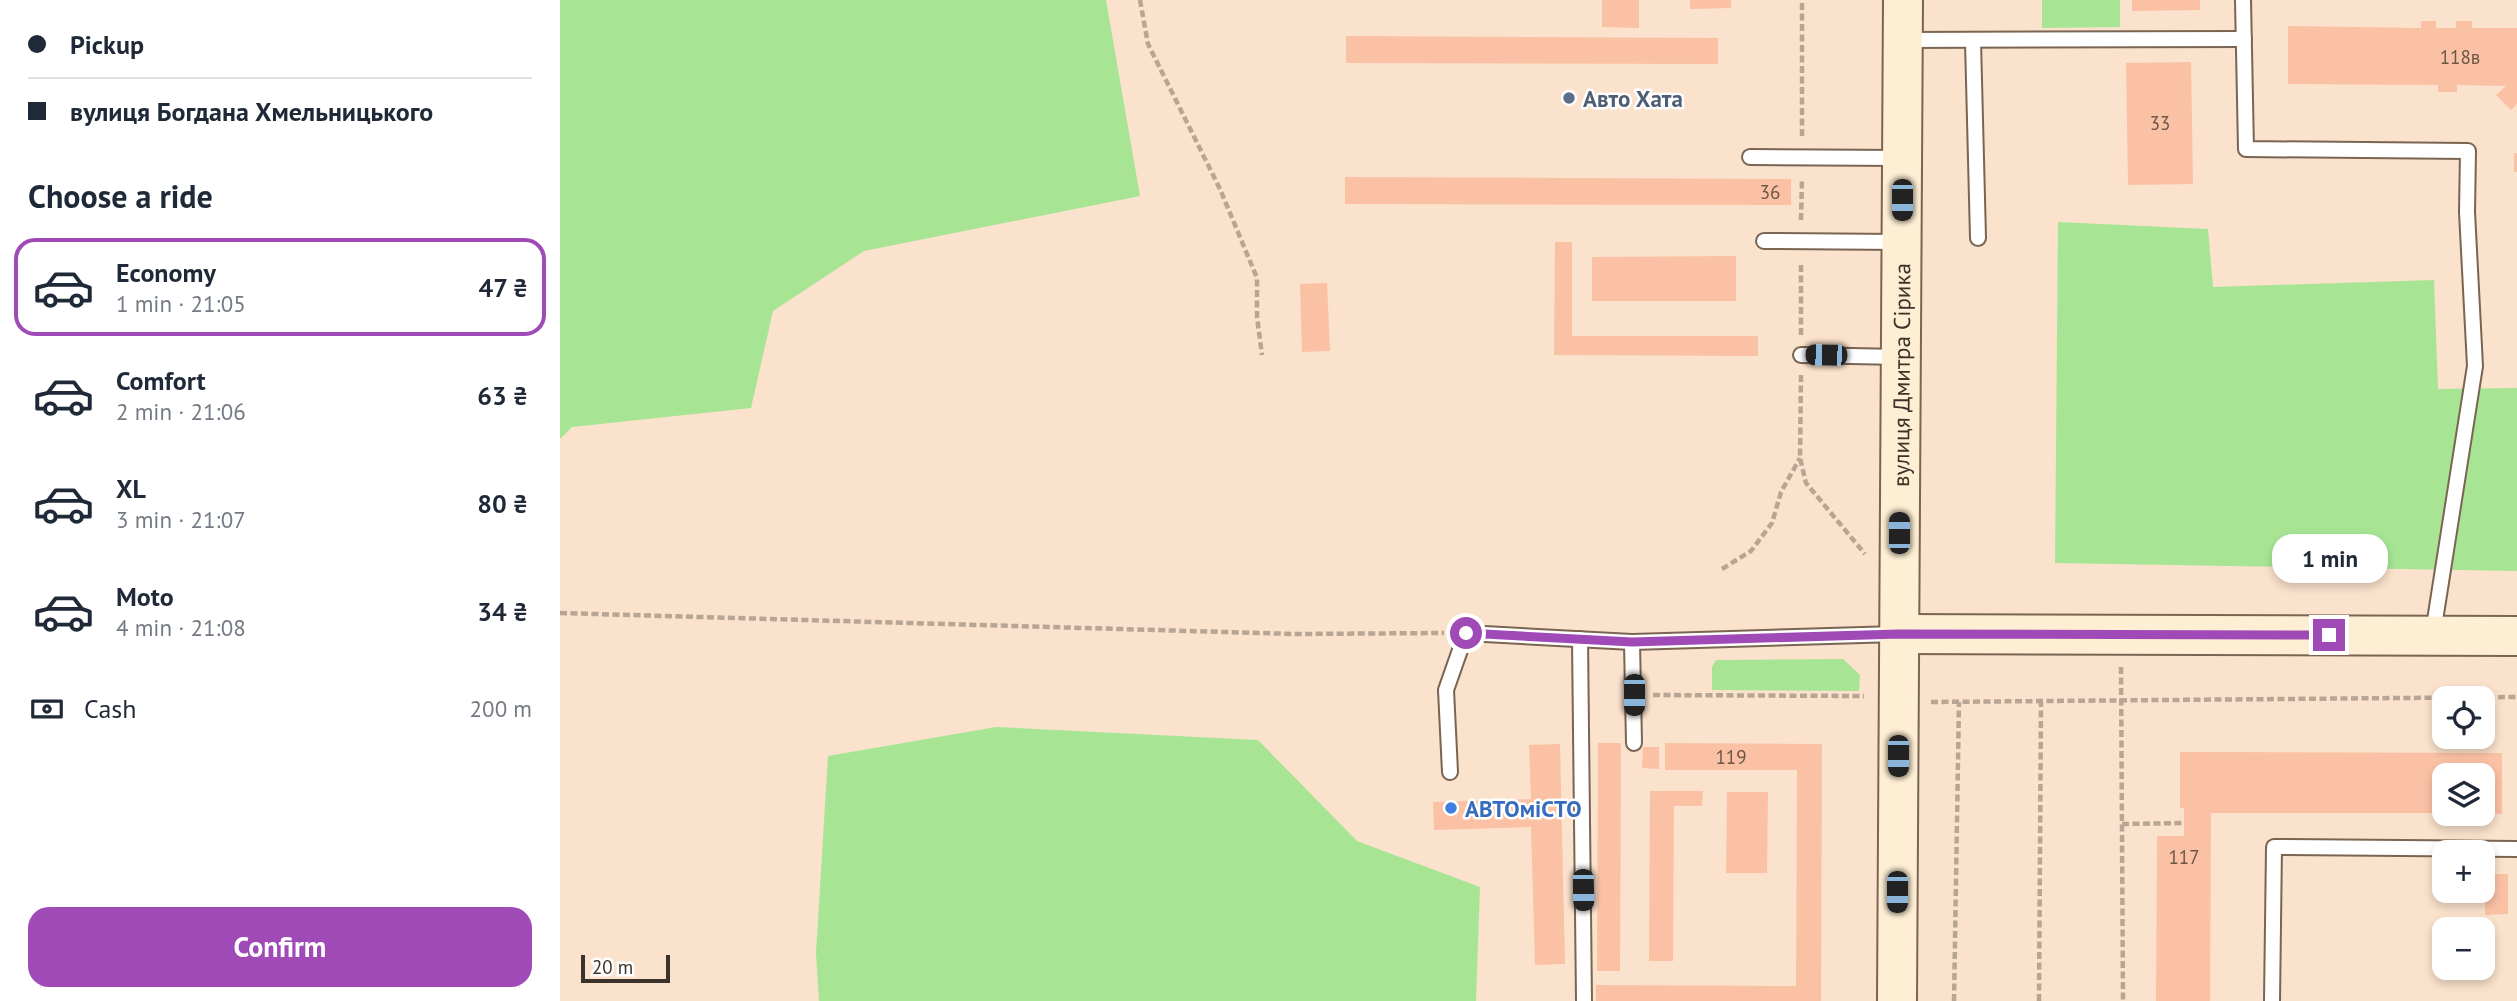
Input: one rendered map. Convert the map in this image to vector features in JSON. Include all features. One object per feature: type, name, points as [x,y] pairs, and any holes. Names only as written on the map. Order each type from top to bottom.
[{"type":"street","name":"вулиця Дмитра Сірика","points":[[1897,1001],[1903,0]]},
{"type":"street","points":[[1899,634],[2517,636]]},
{"type":"lane","points":[[2243,0],[2246,149],[2468,151],[2467,212],[2475,366],[2432,636]]},
{"type":"lane","points":[[1902,40],[2244,39]]},
{"type":"lane","points":[[1973,41],[1978,238]]},
{"type":"lane","points":[[1750,157],[1902,158]]},
{"type":"lane","points":[[1764,242],[1901,242]]},
{"type":"lane","points":[[1801,355],[1901,357]]},
{"type":"lane","points":[[1450,772],[1446,690],[1466,633],[1632,642],[1899,634]]},
{"type":"lane","points":[[1580,639],[1584,1001]]},
{"type":"lane","points":[[1632,642],[1634,743]]},
{"type":"lane","points":[[2272,1001],[2274,847],[2517,849]]},
{"type":"path","points":[[1140,0],[1147,44],[1220,190],[1257,278],[1257,317],[1262,355]]},
{"type":"path","points":[[1722,569],[1751,551],[1772,523],[1781,492],[1800,458],[1806,483],[1816,497],[1864,553],[1899,584]]},
{"type":"path","points":[[560,613],[1294,634],[1466,633]]},
{"type":"path","points":[[2121,635],[2123,1001]]},
{"type":"path","points":[[1634,695],[1959,702],[2517,697]]},
{"type":"path","points":[[1954,1001],[1959,702]]},
{"type":"path","points":[[2039,1001],[2041,702]]},
{"type":"path","points":[[2122,824],[2185,823]]},
{"type":"green space","points":[[560,0],[1106,0],[1140,196],[864,251],[773,311],[751,408],[572,427],[560,439]]},
{"type":"green space","points":[[2042,0],[2120,0],[2120,27],[2042,28]]},
{"type":"green space","points":[[2058,222],[2208,229],[2213,287],[2434,280],[2438,389],[2517,388],[2517,571],[2055,563]]},
{"type":"green space","points":[[1843,659],[1860,675],[1859,691],[1712,690],[1712,667],[1716,660]]},
{"type":"green space","points":[[996,727],[1258,740],[1357,841],[1480,887],[1476,1001],[819,1001],[816,953],[828,756]]},
{"type":"building","points":[[1602,0],[1639,0],[1639,28],[1602,27]]},
{"type":"building","points":[[1690,0],[1731,0],[1731,8],[1690,9]]},
{"type":"building","points":[[2132,0],[2200,0],[2200,10],[2132,11]]},
{"type":"building","points":[[2421,21],[2436,21],[2436,28],[2456,28],[2456,21],[2472,21],[2472,28],[2517,28],[2517,104],[2511,110],[2496,95],[2506,86],[2457,85],[2457,92],[2438,92],[2438,85],[2288,84],[2288,26],[2421,28]]},
{"type":"building","points":[[1346,36],[1718,38],[1718,64],[1346,63]]},
{"type":"building","points":[[2191,62],[2193,184],[2128,185],[2126,63]]},
{"type":"building","points":[[2514,153],[2517,153],[2517,172],[2514,172]]},
{"type":"building","points":[[1345,177],[1791,179],[1791,205],[1345,204]]},
{"type":"building","points":[[1555,242],[1572,242],[1572,336],[1758,336],[1758,356],[1554,355]]},
{"type":"building","points":[[1736,256],[1736,301],[1592,301],[1592,257]]},
{"type":"building","points":[[1327,283],[1330,351],[1302,352],[1300,284]]},
{"type":"building","points":[[1598,743],[1621,743],[1620,971],[1597,971]]},
{"type":"building","points":[[1665,743],[1822,744],[1821,1001],[1596,1001],[1596,985],[1796,986],[1797,770],[1665,770]]},
{"type":"building","points":[[1560,744],[1565,964],[1535,965],[1531,827],[1434,830],[1433,802],[1531,799],[1529,745]]},
{"type":"building","points":[[1643,747],[1659,747],[1659,769],[1642,768]]},
{"type":"building","points":[[2180,752],[2502,753],[2502,814],[2495,814],[2495,763],[2432,763],[2432,813],[2211,813],[2210,1001],[2156,1001],[2157,836],[2184,836],[2184,808],[2180,808]]},
{"type":"building","points":[[1650,791],[1703,791],[1702,806],[1674,806],[1673,961],[1649,961]]},
{"type":"building","points":[[1727,792],[1768,792],[1767,873],[1726,873]]},
{"type":"building","points":[[2495,874],[2508,874],[2508,914],[2485,915],[2485,903],[2495,903]]},
{"type":"place","name":"Авто Хата","points":[[1569,98]]},
{"type":"place","name":"АВТОміСТО","points":[[1451,808]]},
{"type":"route","points":[[1466,633],[1632,642],[1899,634],[2329,635]]}]
